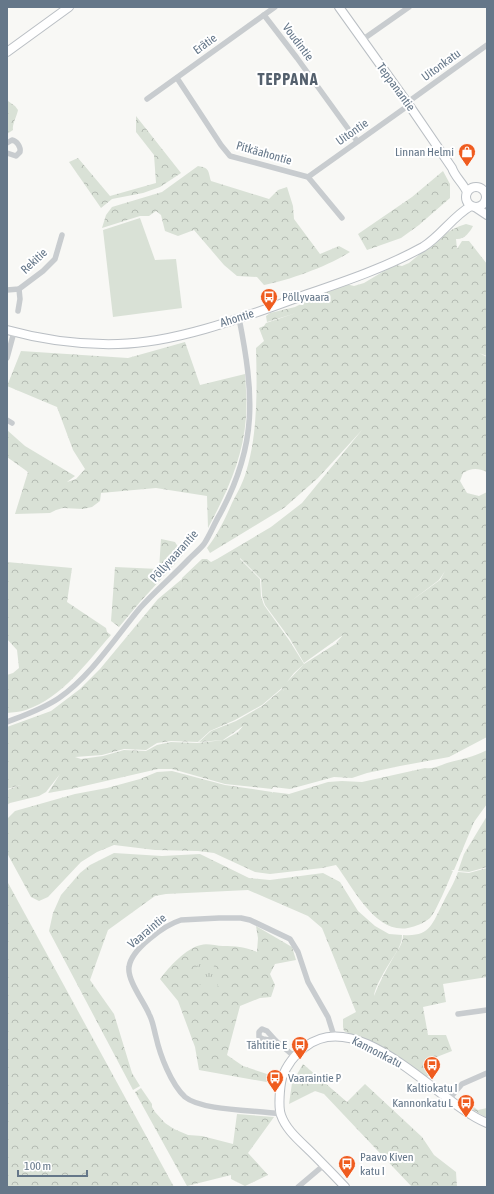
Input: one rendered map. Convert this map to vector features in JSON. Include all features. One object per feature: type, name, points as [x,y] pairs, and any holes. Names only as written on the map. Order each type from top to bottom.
[{"type":"street","points":[[7,52],[69,7]]},
{"type":"street","name":"Erätie","points":[[147,99],[275,7]]},
{"type":"street","name":"Teppanantie","points":[[339,7],[409,104],[452,168],[462,184],[466,194]]},
{"type":"street","points":[[362,40],[408,7]]},
{"type":"street","name":"Voudintie","points":[[264,15],[298,58],[358,141]]},
{"type":"street","name":"Uitonkatu","points":[[409,104],[487,45]]},
{"type":"street","name":"Pitkäahontie","points":[[177,78],[220,145],[230,156],[308,177]]},
{"type":"street","name":"Uitontie","points":[[308,177],[409,104]]},
{"type":"street","points":[[7,143],[12,140],[16,141],[21,150],[16,156],[7,153]]},
{"type":"street","name":"Teppanantie","points":[[452,168],[466,180],[482,185]]},
{"type":"street","points":[[308,177],[342,218]]},
{"type":"street","points":[[473,206],[481,206],[486,201],[485,192],[482,185],[472,187],[466,194],[468,203],[487,215]]},
{"type":"street","name":"Ahontie","points":[[449,225],[466,194]]},
{"type":"street","name":"Ahontie","points":[[11,331],[58,341],[119,344],[146,341],[187,333],[239,318],[379,269],[424,246],[464,211],[473,206]]},
{"type":"street","name":"Rekitie","points":[[7,290],[18,289],[43,271],[55,259],[62,235]]},
{"type":"street","points":[[18,289],[20,299],[18,311]]},
{"type":"street","name":"Pöllyvaarantie","points":[[7,722],[41,709],[60,698],[76,684],[116,639],[141,607],[204,544],[228,499],[236,480],[244,454],[249,427],[249,377],[239,318]]},
{"type":"street","points":[[7,358],[11,331]]},
{"type":"street","name":"Vaaraintie","points":[[280,1114],[208,1105],[193,1102],[185,1097],[168,1071],[160,1053],[150,1015],[131,979],[129,967],[132,956],[137,950],[172,922],[181,920],[241,918],[260,924],[290,939],[295,944],[308,982],[328,1017],[334,1036]]},
{"type":"street","points":[[458,1014],[487,1010]]},
{"type":"street","name":"Kannonkatu","points":[[280,1114],[280,1089],[282,1079],[286,1069],[294,1057],[308,1044],[334,1036],[356,1039],[398,1061],[475,1118],[487,1123]]},
{"type":"street","points":[[276,1041],[294,1057]]},
{"type":"street","points":[[449,1099],[462,1084],[487,1073]]},
{"type":"street","points":[[280,1114],[290,1130],[345,1187]]},
{"type":"street","points":[[298,1187],[324,1165]]},
{"type":"green space","points":[[8,101],[18,110],[13,125],[13,130],[7,134]]},
{"type":"green space","points":[[136,116],[181,173],[160,187],[143,193],[112,199],[101,208],[69,162],[78,158],[110,196],[156,183],[154,155],[136,132]]},
{"type":"green space","points":[[198,166],[207,169],[211,181],[269,199],[278,190],[287,187],[293,206],[294,219],[320,254],[339,246],[350,252],[308,272],[264,285],[257,277],[237,276],[224,265],[194,230],[178,236],[165,231],[161,215],[156,211],[149,216],[140,216],[102,228],[106,215],[112,207],[162,192]]},
{"type":"green space","points":[[443,171],[450,184],[450,198],[419,225],[401,238],[367,250],[358,234],[412,197]]},
{"type":"green space","points":[[140,218],[155,260],[176,259],[182,308],[113,317],[103,230]]},
{"type":"green space","points":[[466,224],[473,226],[464,237],[456,239],[457,249],[462,241],[469,241],[487,264],[487,356],[479,353],[487,357],[487,472],[478,469],[469,470],[463,473],[460,481],[467,493],[479,496],[487,492],[487,737],[449,757],[367,773],[352,778],[334,777],[290,789],[273,787],[272,789],[225,784],[172,769],[158,769],[48,793],[60,774],[46,792],[39,796],[7,805],[7,790],[21,785],[7,789],[7,727],[51,711],[80,689],[100,669],[158,599],[182,579],[202,559],[207,559],[211,562],[217,559],[271,527],[302,503],[362,430],[318,478],[284,508],[210,553],[207,548],[215,537],[240,488],[250,457],[256,411],[256,348],[264,341],[259,328],[264,326],[266,323],[296,313],[267,322],[266,316],[270,313],[295,307],[303,303],[307,298],[346,284],[354,286],[364,283],[396,265],[402,266],[409,263],[436,240],[450,231]],"holes":[[[240,558],[261,579],[262,596],[265,605],[290,639],[304,663],[343,635],[336,643],[340,641],[304,664],[264,605],[261,596],[260,579]],[[445,571],[440,580],[411,601],[439,580]],[[304,664],[287,682],[294,673]],[[282,688],[284,691],[282,689],[262,706],[236,721],[211,731],[199,742],[223,740],[243,726],[238,732],[224,740],[197,743],[171,742],[157,745],[146,751],[124,750],[103,756],[81,759],[75,757],[102,755],[124,749],[146,750],[157,743],[171,741],[198,742],[210,731],[235,720],[262,705]]]},
{"type":"green space","points":[[185,342],[200,385],[245,374],[246,412],[244,432],[238,461],[228,488],[208,528],[207,496],[156,488],[101,493],[100,501],[92,507],[83,509],[63,508],[50,513],[15,514],[28,472],[7,457],[7,430],[25,446],[75,476],[67,482],[76,479],[85,469],[73,450],[57,407],[7,386],[21,351],[128,358]]},
{"type":"green space","points":[[161,539],[175,542],[183,555],[119,627],[111,621],[115,567],[159,569]]},
{"type":"green space","points":[[7,562],[72,568],[67,602],[106,628],[107,632],[111,635],[83,668],[63,688],[51,697],[26,710],[7,713],[7,675],[13,673],[19,668],[17,650],[7,639]]},
{"type":"green space","points":[[487,750],[487,804],[474,822],[454,870],[451,870],[453,871],[433,915],[417,926],[408,928],[396,928],[385,924],[375,917],[366,907],[336,865],[270,874],[255,872],[214,853],[155,850],[114,845],[97,852],[81,862],[48,897],[39,901],[31,897],[7,853],[7,819],[15,811],[75,794],[107,788],[140,779],[157,772],[172,771],[225,785],[272,793],[289,794],[328,782],[362,782],[425,768],[434,768]]},
{"type":"green space","points":[[487,816],[487,867],[469,872],[458,871],[464,854]]},
{"type":"green space","points":[[114,853],[162,856],[200,854],[249,878],[270,880],[323,873],[340,882],[358,911],[375,926],[389,934],[402,935],[400,946],[379,981],[374,996],[385,972],[401,945],[403,935],[419,934],[429,928],[433,923],[458,872],[469,873],[487,868],[487,977],[443,984],[446,1002],[423,1007],[428,1035],[446,1035],[452,1051],[424,1062],[429,1076],[426,1077],[380,1047],[359,1036],[354,1036],[344,1031],[343,1019],[356,1012],[322,928],[308,916],[248,890],[166,894],[155,896],[108,930],[90,980],[114,1014],[132,1073],[140,1086],[133,1090],[49,931],[53,913],[61,895],[80,873],[90,865]]},
{"type":"green space","points":[[7,881],[174,1187],[7,1187]]},
{"type":"green space","points":[[256,926],[292,947],[296,960],[275,964],[270,974],[275,985],[271,997],[260,998],[240,1006],[227,1055],[243,1066],[273,1076],[272,1083],[199,1070],[195,1047],[178,1001],[160,979],[184,954],[201,945],[206,944],[236,947],[257,952],[258,938]]},
{"type":"green space","points":[[201,962],[211,963],[218,972],[219,981],[217,989],[212,991],[203,987],[197,981],[195,968]]},
{"type":"green space","points":[[303,1064],[347,1102],[365,1084],[422,1137],[434,1155],[456,1172],[457,1187],[412,1187],[324,1094],[315,1091],[289,1104],[292,1083]]},
{"type":"green space","points":[[141,1088],[152,1104],[155,1112],[165,1123],[188,1135],[202,1136],[233,1144],[237,1114],[274,1117],[248,1153],[268,1175],[245,1186],[231,1179],[231,1175],[187,1186],[135,1092]]},
{"type":"green space","points":[[465,1101],[478,1110],[487,1108],[487,1118],[465,1105]]},
{"type":"place","name":"Linnan Helmi","points":[[467,167]]},
{"type":"place","name":"Pöllyvaara","points":[[269,312]]},
{"type":"place","name":"Tähtitie E","points":[[300,1060]]},
{"type":"place","name":"Kaltiokatu I","points":[[432,1080]]},
{"type":"place","name":"Vaaraintie P","points":[[275,1093]]},
{"type":"place","name":"Kannonkatu L","points":[[466,1118]]},
{"type":"place","name":"Paavo Kiven katu I","points":[[347,1179]]},
{"type":"district","name":"TEPPANA","points":[[288,79]]}]
